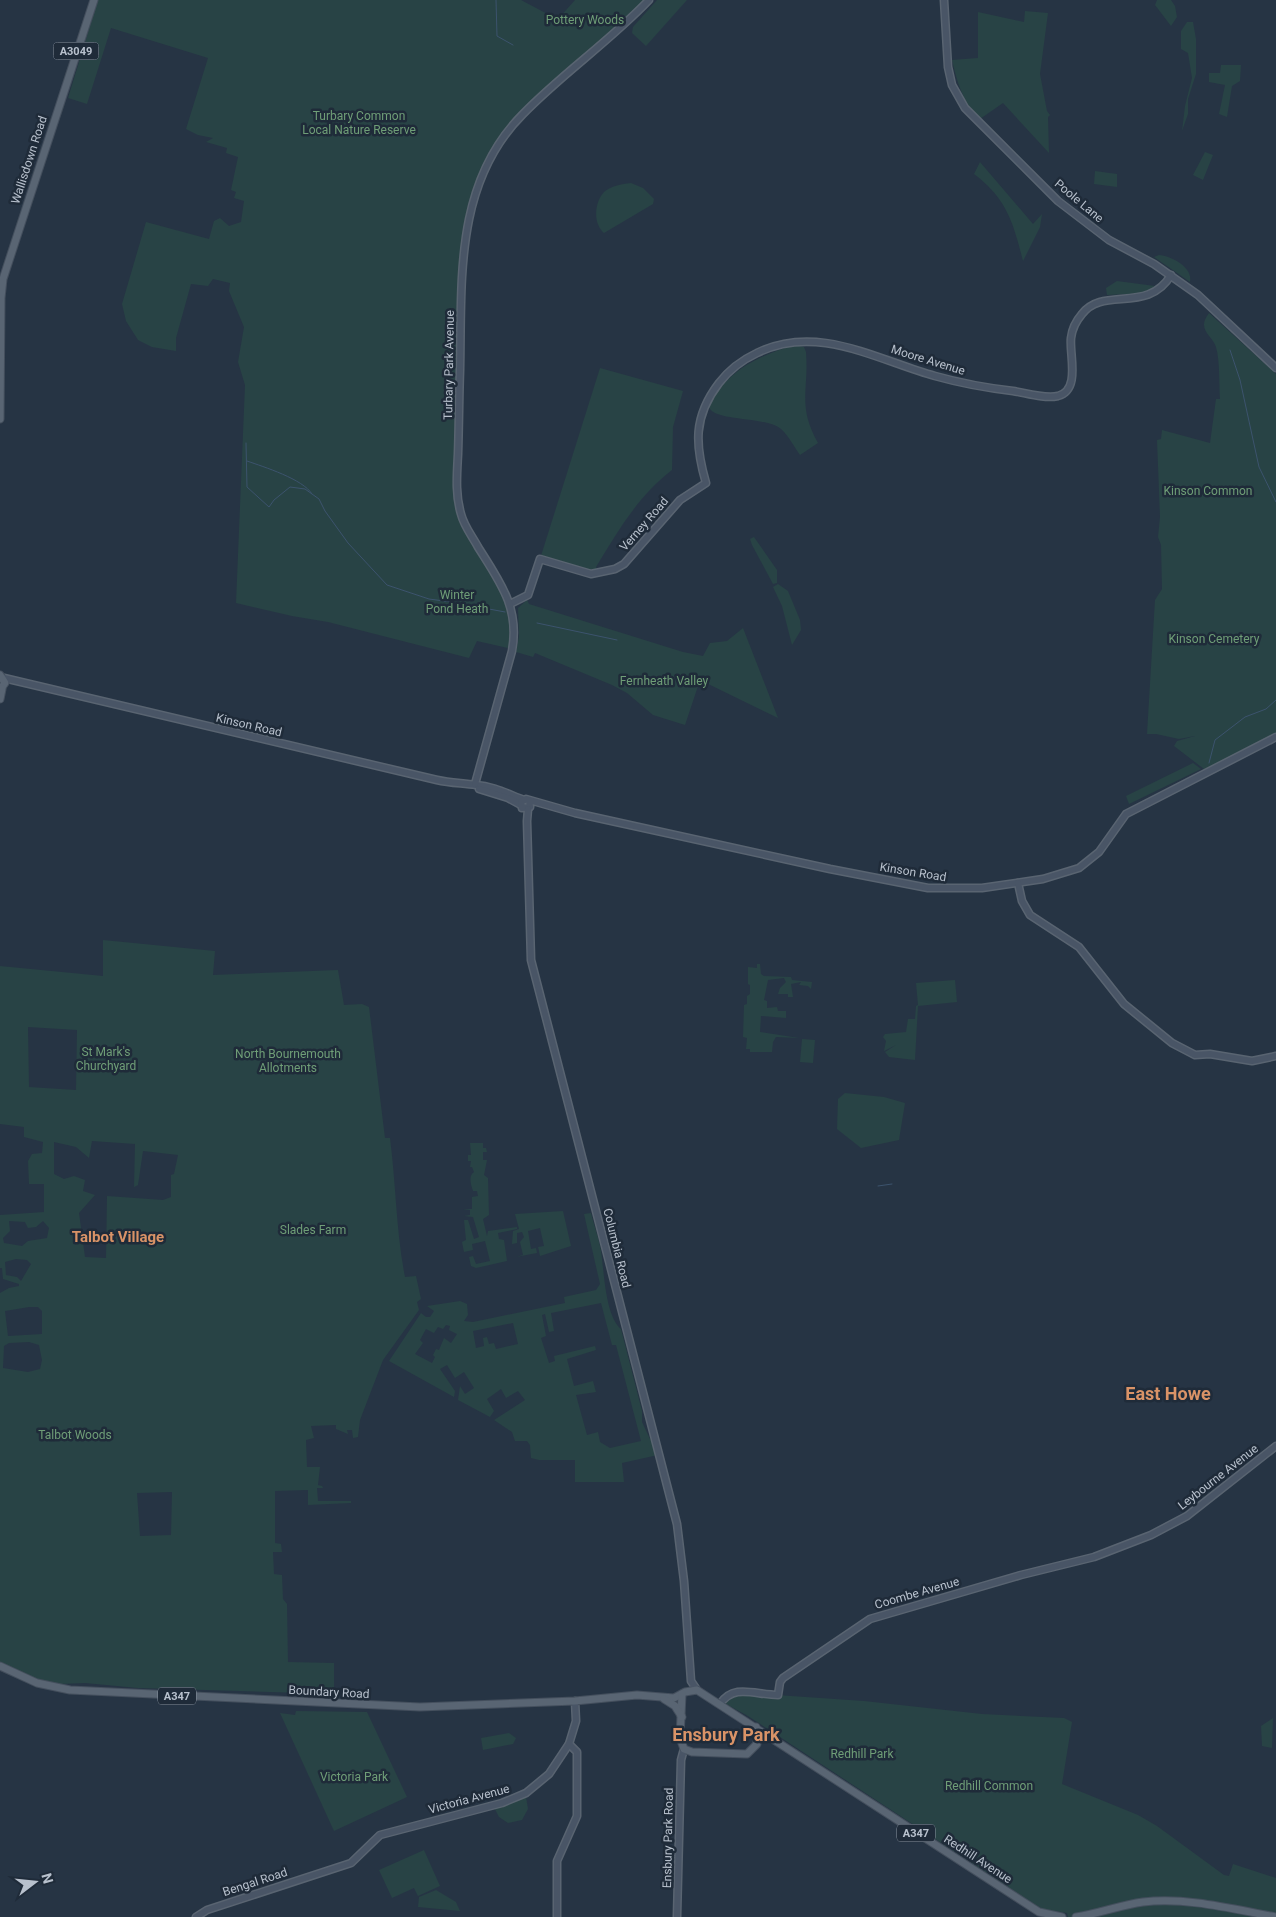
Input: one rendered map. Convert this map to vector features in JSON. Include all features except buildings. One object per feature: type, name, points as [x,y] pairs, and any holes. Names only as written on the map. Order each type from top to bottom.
[{"type":"main road","name":"Wallisdown Road","points":[[0,419],[1,298],[3,279],[94,0]]},
{"type":"main road","points":[[0,699],[2,681]]},
{"type":"main road","name":"Boundary Road","points":[[0,1666],[37,1683],[88,1691],[393,1706],[574,1702],[637,1695],[674,1698],[684,1693]]},
{"type":"main road","name":"A347","points":[[684,1693],[697,1690]]},
{"type":"main road","name":"Redhill Avenue","points":[[697,1690],[1039,1912],[1062,1917]]},
{"type":"main road","name":"Ensbury Park Road","points":[[684,1693],[680,1738],[684,1749]]},
{"type":"main road","points":[[662,1697],[675,1706],[682,1718]]},
{"type":"main road","points":[[756,1728],[757,1744]]},
{"type":"main road","points":[[684,1749],[692,1752],[747,1754],[764,1740],[775,1740]]},
{"type":"main road","points":[[1076,1917],[1142,1902],[1170,1900],[1207,1904],[1276,1917]]},
{"type":"street","name":"Turbary Park Avenue","points":[[475,784],[512,649],[515,630],[510,604],[504,587],[467,529],[457,495],[462,299],[470,210],[488,158],[521,115],[622,28],[649,0]]},
{"type":"street","name":"Poole Lane","points":[[944,0],[948,67],[952,85],[965,108],[1058,201],[1109,240],[1171,275],[1198,295],[1276,368]]},
{"type":"street","name":"Moore Avenue","points":[[706,483],[700,460],[697,435],[705,406],[714,390],[731,370],[762,350],[784,343],[821,342],[868,353],[956,381],[1038,395],[1059,395],[1067,390],[1072,378],[1071,337],[1073,328],[1086,308],[1104,302],[1146,296],[1160,288],[1171,275]]},
{"type":"street","name":"Verney Road","points":[[510,604],[528,595],[540,558],[591,574],[615,569],[624,564],[680,500],[706,483]]},
{"type":"street","name":"Kinson Road","points":[[2,681],[18,682],[437,780],[463,785],[475,784],[505,791],[526,805],[539,804],[674,836],[928,888],[975,889],[1064,874],[1079,868],[1099,852],[1126,814],[1276,737]]},
{"type":"street","name":"Columbia Road","points":[[526,805],[531,960],[677,1524],[684,1581],[691,1681],[697,1690]]},
{"type":"street","points":[[1018,883],[1022,902],[1030,915],[1079,947],[1124,1004],[1172,1044],[1195,1055],[1210,1054],[1242,1061],[1261,1060],[1276,1056]]},
{"type":"street","name":"Leybourne Avenue","points":[[1060,1567],[1126,1545],[1177,1522],[1276,1446]]},
{"type":"street","name":"Coombe Avenue","points":[[720,1704],[724,1696],[732,1692],[778,1695],[780,1682],[783,1678],[870,1619],[1021,1575],[1060,1567]]},
{"type":"street","points":[[684,1693],[691,1681]]},
{"type":"street","name":"Victoria Avenue","points":[[322,1872],[356,1860],[380,1835],[493,1806],[520,1796],[536,1787],[549,1774],[569,1744],[576,1721],[574,1702]]},
{"type":"street","points":[[557,1917],[557,1861],[577,1816],[577,1752],[569,1744]]},
{"type":"street","name":"Ensbury Park Road","points":[[677,1917],[681,1760],[684,1749]]},
{"type":"street","points":[[681,1760],[692,1752]]},
{"type":"street","name":"Bengal Road","points":[[196,1917],[207,1910],[322,1872]]},
{"type":"green space","name":"Turbary Common Local Nature Reserve","points":[[98,0],[521,0],[555,18],[559,18],[575,0],[649,0],[548,90],[488,159],[466,234],[457,495],[461,514],[510,604],[512,649],[477,641],[469,658],[328,622],[236,603],[245,385],[238,362],[244,327],[229,291],[230,283],[213,279],[208,286],[191,284],[176,338],[176,351],[152,347],[138,340],[126,321],[122,304],[146,222],[209,239],[214,221],[220,218],[229,226],[241,222],[244,201],[234,198],[236,192],[231,190],[238,157],[226,153],[227,148],[206,142],[213,138],[198,135],[186,129],[208,58],[111,28],[87,104],[68,98]]},
{"type":"green space","points":[[657,0],[687,0],[646,46],[632,33],[633,27]]},
{"type":"green space","points":[[1157,0],[1171,0],[1175,6],[1177,17],[1171,26],[1155,5]]},
{"type":"green space","points":[[1025,11],[1048,13],[1040,74],[1047,111],[1050,115],[1048,117],[1049,153],[1003,103],[980,119],[965,99],[952,60],[978,58],[978,12],[1024,22]]},
{"type":"green space","points":[[1187,22],[1193,22],[1196,39],[1196,74],[1188,99],[1188,114],[1182,131],[1185,106],[1192,78],[1188,53],[1181,49],[1181,31]]},
{"type":"green space","points":[[1221,65],[1241,65],[1240,81],[1232,86],[1227,117],[1219,114],[1225,85],[1209,82],[1209,73],[1220,73]]},
{"type":"green space","points":[[1205,152],[1213,155],[1203,180],[1193,175]]},
{"type":"green space","points":[[980,162],[1033,224],[1042,214],[1040,227],[1023,261],[1016,234],[1007,212],[994,193],[974,174]]},
{"type":"green space","points":[[1095,171],[1117,174],[1117,187],[1094,184]]},
{"type":"green space","points":[[631,183],[643,188],[654,199],[653,204],[604,233],[600,229],[597,219],[598,202],[604,192],[610,188]]},
{"type":"green space","points":[[1159,255],[1175,260],[1185,267],[1190,277],[1190,282],[1154,257]]},
{"type":"green space","points":[[1117,281],[1155,286],[1149,293],[1107,295],[1106,288]]},
{"type":"green space","points":[[1209,313],[1276,374],[1276,737],[1207,773],[1207,768],[1204,769],[1174,746],[1177,741],[1195,736],[1179,739],[1147,734],[1155,600],[1162,589],[1161,545],[1158,537],[1160,517],[1157,440],[1161,439],[1162,430],[1210,443],[1216,399],[1220,399],[1219,365],[1216,347],[1204,328],[1205,319]]},
{"type":"green space","points":[[795,345],[804,347],[806,352],[806,408],[818,443],[800,455],[784,432],[774,425],[720,415],[713,412],[709,407],[724,384],[745,366],[769,354]]},
{"type":"green space","points":[[600,368],[683,391],[673,427],[672,470],[649,491],[612,540],[596,567],[599,574],[540,559]]},
{"type":"green space","points":[[754,537],[777,570],[777,583],[773,584],[752,545],[750,539]]},
{"type":"green space","points":[[778,584],[788,591],[800,620],[801,630],[792,645],[782,606],[773,587]]},
{"type":"green space","name":"Fernheath Valley","points":[[527,600],[529,604],[683,652],[703,656],[710,643],[727,641],[743,628],[778,718],[700,680],[685,725],[653,715],[627,693],[612,685],[535,653],[533,657],[516,652],[519,636],[518,608]]},
{"type":"green space","points":[[1193,763],[1201,769],[1129,804],[1126,796]]},
{"type":"green space","points":[[103,940],[215,951],[213,975],[338,970],[344,1005],[362,1004],[369,1007],[385,1138],[390,1138],[402,1260],[405,1277],[416,1276],[421,1299],[417,1302],[419,1310],[383,1360],[360,1420],[358,1437],[353,1438],[352,1430],[347,1430],[348,1434],[336,1429],[336,1425],[311,1426],[314,1438],[306,1440],[307,1467],[320,1467],[318,1485],[323,1488],[317,1488],[318,1501],[351,1501],[351,1503],[308,1505],[308,1490],[275,1491],[275,1543],[281,1544],[282,1552],[273,1552],[274,1574],[282,1575],[283,1599],[287,1604],[288,1662],[334,1663],[334,1694],[138,1688],[85,1683],[59,1684],[31,1678],[0,1662],[0,1293],[9,1288],[19,1286],[19,1284],[3,1279],[2,1268],[0,1268],[0,1215],[44,1212],[44,1184],[29,1184],[28,1161],[32,1154],[42,1153],[43,1142],[24,1137],[24,1127],[0,1124],[0,966],[103,976]],"holes":[[[28,1027],[77,1030],[76,1090],[29,1087]],[[92,1141],[135,1144],[134,1187],[138,1185],[143,1151],[178,1155],[174,1174],[171,1175],[171,1197],[163,1200],[107,1196],[106,1258],[85,1257],[79,1213],[95,1195],[83,1191],[85,1180],[74,1176],[64,1179],[54,1174],[54,1142],[76,1147],[89,1158]],[[9,1221],[25,1222],[28,1228],[36,1227],[43,1221],[49,1228],[47,1238],[28,1241],[22,1246],[4,1243],[3,1238],[10,1231]],[[16,1259],[27,1260],[31,1264],[21,1281],[17,1277],[6,1275],[5,1262]],[[29,1307],[38,1307],[42,1311],[42,1334],[8,1336],[5,1311]],[[29,1342],[39,1345],[42,1360],[40,1369],[28,1372],[3,1368],[4,1346],[9,1343]],[[172,1492],[171,1535],[140,1536],[137,1493]]]},
{"type":"green space","points":[[757,964],[760,964],[761,974],[764,976],[791,977],[792,980],[812,982],[811,989],[808,986],[799,985],[801,982],[791,984],[793,997],[788,997],[788,994],[778,994],[780,988],[786,982],[784,978],[768,980],[764,1000],[767,1001],[767,1008],[777,1007],[778,1011],[786,1011],[786,1018],[761,1016],[760,1032],[799,1038],[776,1037],[773,1042],[772,1052],[750,1052],[750,1049],[746,1049],[747,1038],[743,1037],[744,1005],[747,1004],[747,996],[750,994],[748,967],[757,968]]},
{"type":"green space","points":[[955,980],[957,1002],[918,1006],[915,1060],[889,1057],[885,1052],[896,1045],[884,1051],[886,1041],[883,1037],[885,1034],[906,1032],[908,1019],[915,1019],[916,1006],[918,1005],[916,983]]},
{"type":"green space","points":[[802,1039],[815,1040],[813,1063],[800,1062]]},
{"type":"green space","points":[[845,1093],[884,1097],[905,1103],[899,1140],[861,1148],[837,1129],[838,1099]]},
{"type":"green space","points":[[470,1143],[483,1143],[483,1148],[486,1148],[487,1152],[483,1152],[483,1160],[487,1160],[484,1175],[488,1178],[489,1215],[483,1219],[487,1236],[488,1231],[517,1227],[517,1229],[498,1233],[499,1239],[504,1240],[507,1261],[476,1268],[471,1266],[469,1257],[473,1256],[476,1264],[490,1261],[485,1241],[472,1244],[473,1250],[464,1252],[462,1242],[466,1240],[464,1220],[468,1220],[474,1239],[479,1237],[473,1217],[464,1216],[470,1215],[470,1210],[463,1209],[472,1209],[472,1197],[478,1196],[477,1191],[473,1191],[471,1183],[471,1176],[474,1172],[472,1167],[470,1167],[471,1161],[468,1161],[468,1155],[471,1155]]},
{"type":"green space","points":[[563,1211],[571,1246],[540,1256],[538,1247],[544,1246],[540,1228],[528,1231],[531,1249],[536,1248],[537,1253],[516,1257],[523,1255],[520,1242],[524,1237],[522,1232],[517,1233],[517,1243],[512,1244],[513,1231],[519,1229],[515,1214]]},
{"type":"green space","points":[[591,1213],[600,1246],[608,1304],[616,1323],[621,1329],[642,1411],[642,1422],[650,1439],[654,1439],[658,1455],[622,1463],[624,1482],[575,1482],[575,1460],[539,1460],[531,1458],[530,1445],[527,1441],[515,1441],[512,1432],[494,1420],[525,1400],[518,1391],[506,1398],[501,1389],[487,1399],[494,1411],[490,1417],[458,1400],[460,1386],[465,1394],[474,1388],[464,1372],[455,1378],[447,1365],[440,1369],[455,1391],[454,1397],[389,1361],[421,1313],[426,1317],[430,1317],[434,1311],[427,1306],[460,1301],[467,1304],[468,1315],[464,1321],[473,1322],[565,1303],[564,1297],[596,1290],[600,1284],[584,1214]],"holes":[[[601,1303],[612,1345],[616,1345],[641,1441],[610,1448],[600,1442],[598,1432],[587,1435],[576,1395],[596,1392],[593,1381],[574,1386],[567,1359],[596,1350],[595,1346],[554,1356],[555,1361],[549,1363],[541,1338],[546,1336],[542,1315],[545,1314],[549,1332],[554,1331],[551,1313]],[[513,1323],[518,1344],[496,1349],[494,1343],[489,1344],[487,1337],[483,1338],[484,1346],[476,1348],[473,1331]],[[446,1325],[450,1326],[449,1330],[457,1334],[451,1343],[444,1338],[439,1350],[436,1349],[433,1355],[435,1357],[432,1363],[415,1354],[423,1343],[420,1340],[426,1329],[434,1333],[438,1327],[443,1329]]]},
{"type":"green space","name":"Redhill Common","points":[[732,1692],[864,1701],[982,1714],[1064,1718],[1072,1722],[1062,1784],[1138,1815],[1157,1826],[1224,1875],[1229,1876],[1233,1864],[1276,1878],[1276,1917],[1068,1917],[1067,1913],[1042,1909],[748,1716],[726,1704],[727,1697]]},
{"type":"green space","name":"Victoria Park","points":[[296,1711],[367,1712],[407,1797],[334,1831],[280,1713],[295,1715]]},
{"type":"green space","points":[[1273,1718],[1272,1748],[1262,1746],[1261,1726]]},
{"type":"green space","points":[[509,1733],[516,1738],[513,1744],[483,1750],[481,1738]]},
{"type":"green space","points":[[526,1797],[528,1809],[522,1820],[508,1823],[499,1817],[495,1809]]},
{"type":"green space","points":[[424,1850],[440,1886],[418,1896],[414,1888],[392,1898],[379,1870]]},
{"type":"green space","points":[[436,1890],[456,1902],[460,1911],[418,1907],[419,1897]]},
{"type":"waterway","points":[[496,0],[497,36],[513,45]]},
{"type":"waterway","points":[[1230,350],[1240,380],[1259,467],[1276,502]]},
{"type":"waterway","points":[[246,443],[247,487],[269,507],[274,500],[290,487],[305,489],[319,499],[325,511],[348,543],[387,585],[429,599],[451,602]]},
{"type":"waterway","points":[[247,461],[273,470],[300,483],[312,494]]},
{"type":"waterway","points":[[457,603],[505,612]]},
{"type":"waterway","points":[[537,623],[617,640]]},
{"type":"waterway","points":[[1209,763],[1215,740],[1245,717],[1266,709],[1276,700]]},
{"type":"waterway","points":[[878,1186],[892,1184]]},
{"type":"district","name":"Talbot Village","points":[[118,1237]]},
{"type":"district","name":"East Howe","points":[[1168,1393]]},
{"type":"district","name":"Ensbury Park","points":[[726,1734]]},
{"type":"park label","name":"Pottery Woods","points":[[585,20]]},
{"type":"park label","name":"Kinson Common","points":[[1208,491]]},
{"type":"park label","name":"Winter Pond Heath","points":[[457,602]]},
{"type":"park label","name":"Kinson Cemetery","points":[[1214,639]]},
{"type":"park label","name":"St Mark's Churchyard","points":[[106,1059]]},
{"type":"park label","name":"North Bournemouth Allotments","points":[[288,1061]]},
{"type":"park label","name":"Slades Farm","points":[[313,1230]]},
{"type":"park label","name":"Talbot Woods","points":[[75,1435]]},
{"type":"park label","name":"Redhill Park","points":[[862,1754]]}]
